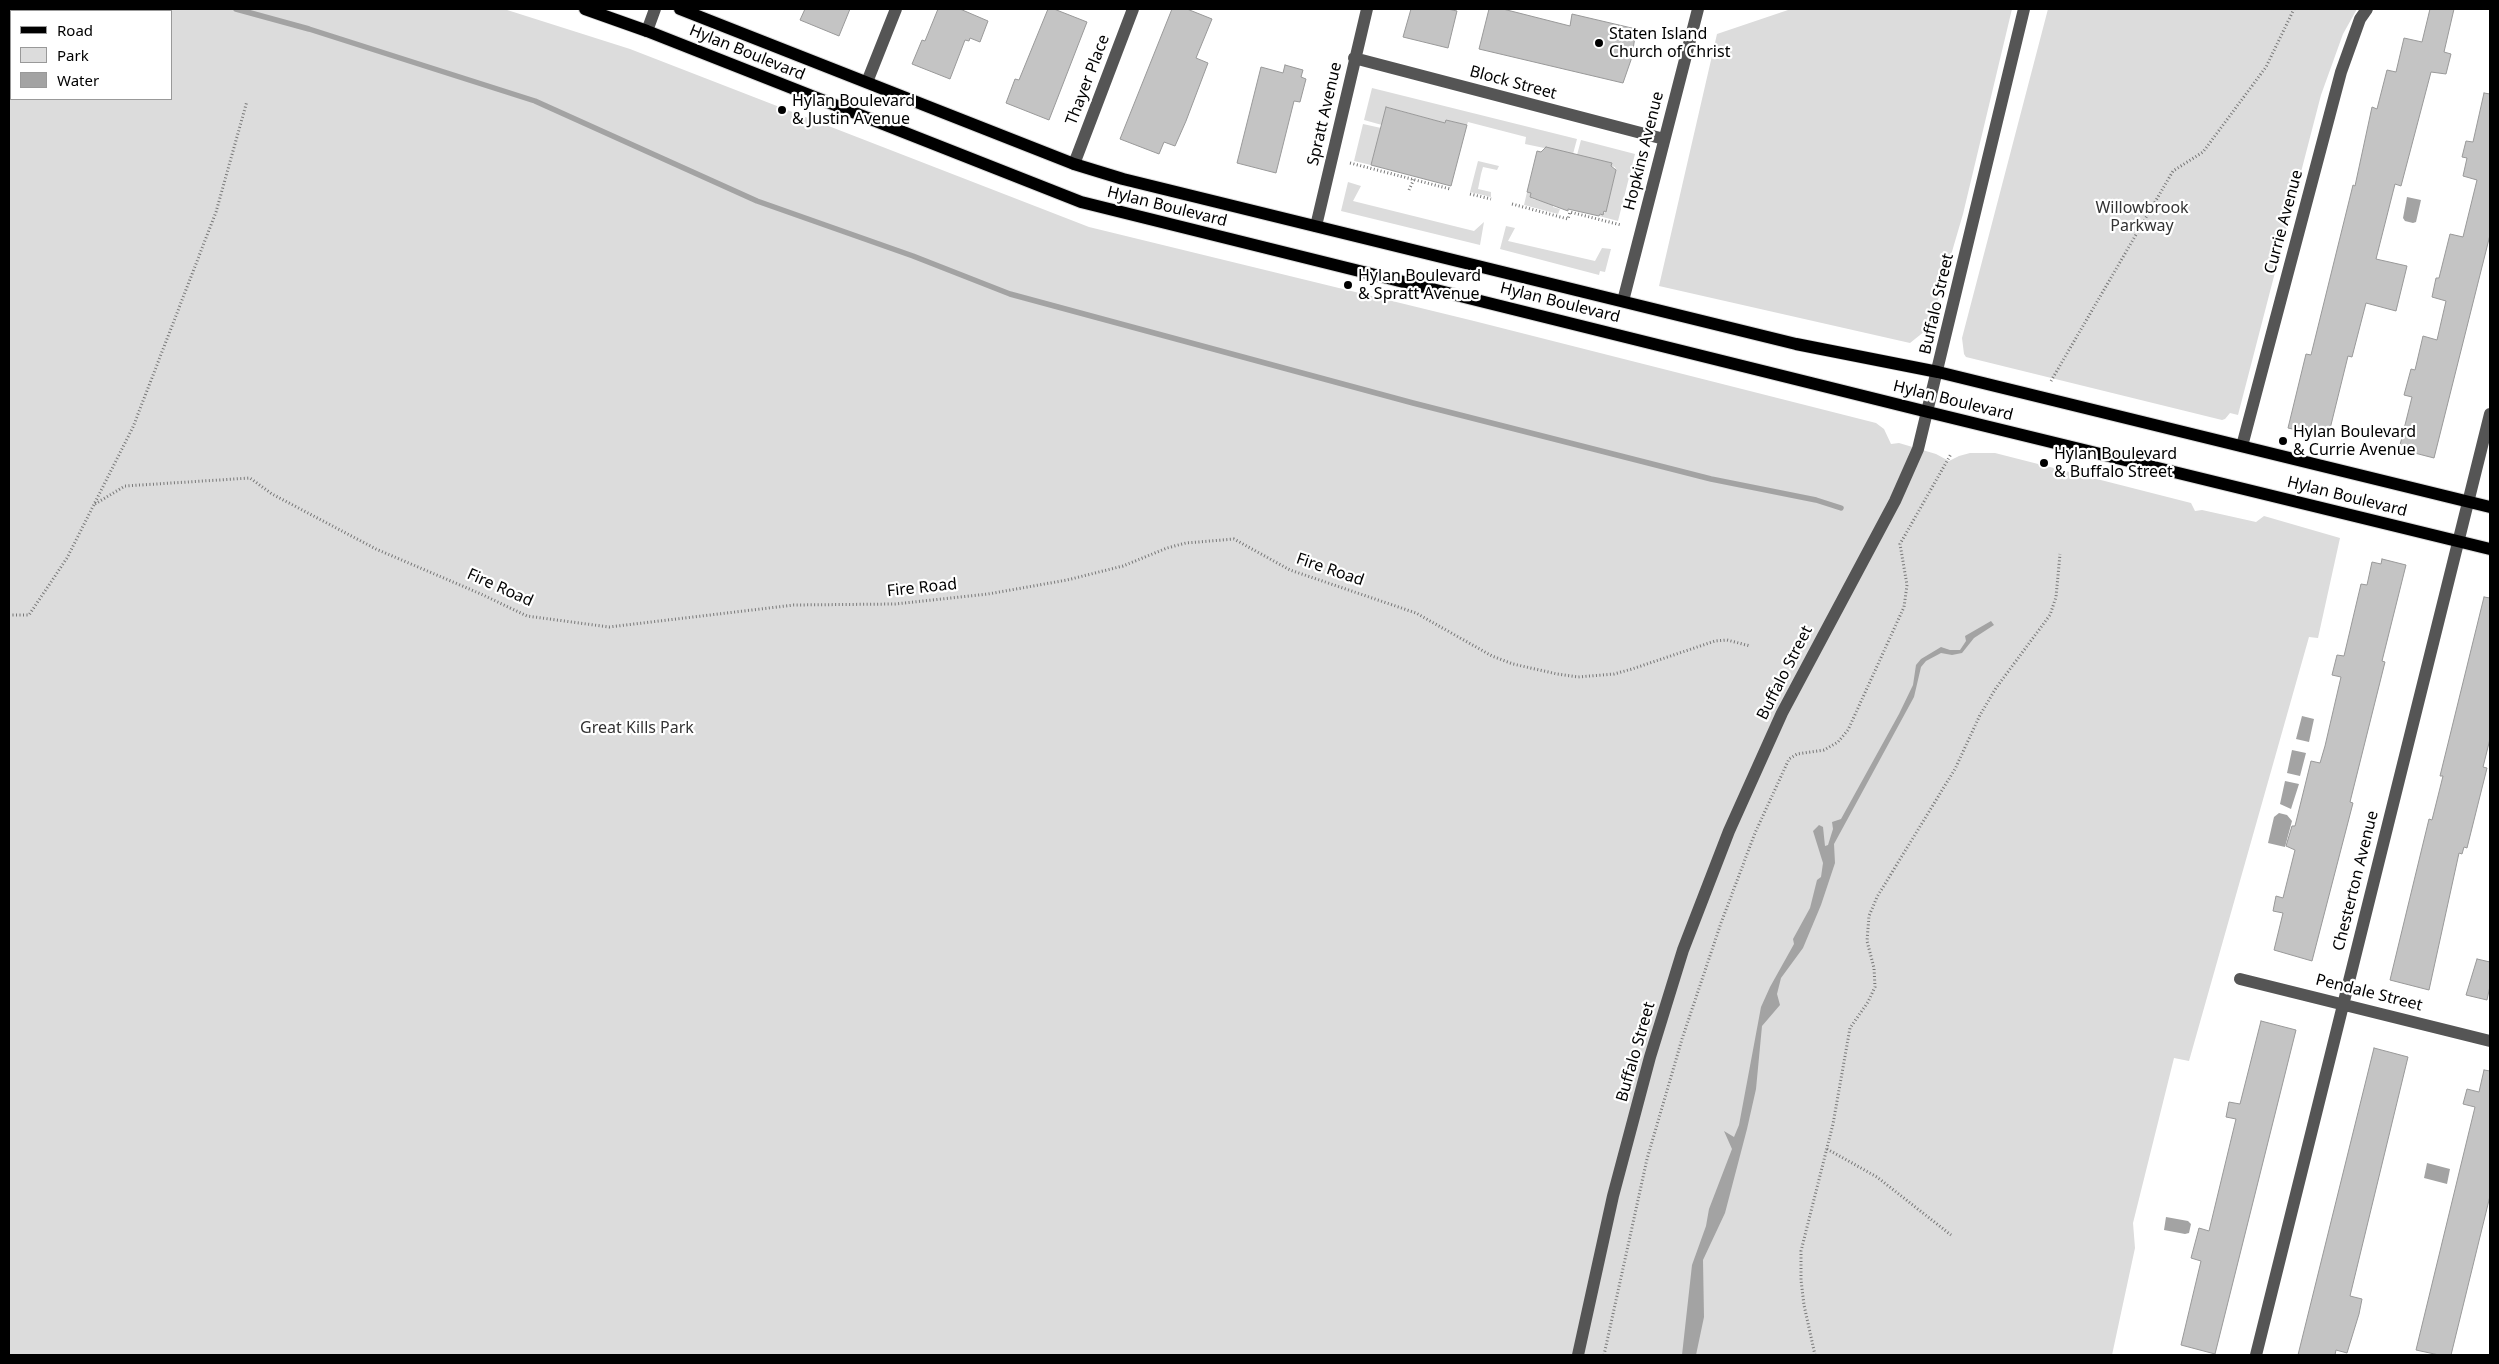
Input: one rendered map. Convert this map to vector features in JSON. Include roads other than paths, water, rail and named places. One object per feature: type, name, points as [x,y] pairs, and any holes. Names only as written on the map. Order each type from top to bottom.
[{"type":"main road","name":"Hylan Boulevard","points":[[585,9],[647,31],[1081,202],[2490,549]]},
{"type":"main road","name":"Hylan Boulevard","points":[[680,9],[1074,164],[1123,179],[1796,344],[1938,372],[2490,507]]},
{"type":"street","points":[[647,31],[655,9]]},
{"type":"street","points":[[867,82],[896,9]]},
{"type":"street","name":"Thayer Place","points":[[1074,164],[1133,9]]},
{"type":"street","name":"Spratt Avenue","points":[[1316,226],[1367,9]]},
{"type":"street","name":"Hopkins Avenue","points":[[1623,301],[1698,9]]},
{"type":"street","name":"Buffalo Street","points":[[1578,1355],[1613,1196],[1650,1057],[1683,950],[1729,831],[1782,712],[1895,501],[1918,449],[2024,9]]},
{"type":"street","name":"Currie Avenue","points":[[2242,446],[2341,72],[2360,19],[2367,9]]},
{"type":"street","name":"Block Street","points":[[1354,58],[1664,139]]},
{"type":"street","name":"Chesterton Avenue","points":[[2256,1355],[2490,414]]},
{"type":"street","name":"Pendale Street","points":[[2240,979],[2490,1041]]},
{"type":"water","points":[[2407,197],[2421,200],[2416,222],[2413,223],[2405,221],[2403,218]]},
{"type":"water","points":[[1991,621],[1994,625],[1974,638],[1962,653],[1952,655],[1941,653],[1926,661],[1921,667],[1914,697],[1834,844],[1835,863],[1821,905],[1803,948],[1781,978],[1777,994],[1780,1005],[1762,1026],[1756,1089],[1747,1129],[1725,1213],[1703,1260],[1704,1317],[1696,1355],[1682,1355],[1692,1265],[1706,1226],[1709,1209],[1732,1149],[1724,1131],[1734,1137],[1739,1125],[1761,1007],[1794,944],[1793,939],[1810,908],[1817,880],[1821,877],[1823,863],[1813,831],[1819,825],[1823,827],[1825,846],[1828,845],[1833,829],[1832,822],[1841,819],[1899,714],[1913,685],[1916,665],[1921,659],[1941,647],[1950,650],[1960,650],[1966,641],[1965,636]]},
{"type":"water","points":[[2302,716],[2314,719],[2309,742],[2296,739]]},
{"type":"water","points":[[2292,750],[2306,753],[2300,776],[2287,773]]},
{"type":"water","points":[[2285,781],[2299,784],[2291,809],[2280,804]]},
{"type":"water","points":[[2279,813],[2287,815],[2292,821],[2285,847],[2268,843],[2274,817]]},
{"type":"water","points":[[2427,1163],[2450,1169],[2447,1184],[2424,1178]]},
{"type":"water","points":[[2166,1217],[2188,1221],[2191,1224],[2189,1233],[2164,1230]]},
{"type":"waterway","points":[[236,9],[309,29],[535,101],[757,201],[913,256],[1010,294],[1413,403],[1711,479],[1816,500],[1841,508]]},
{"type":"place","name":"Staten Island Church of Christ","points":[[1599,43]]},
{"type":"place","name":"Hylan Boulevard & Justin Avenue","points":[[782,110]]},
{"type":"place","name":"Hylan Boulevard & Spratt Avenue","points":[[1348,285]]},
{"type":"place","name":"Hylan Boulevard & Currie Avenue","points":[[2283,441]]},
{"type":"place","name":"Hylan Boulevard & Buffalo Street","points":[[2044,463]]},
{"type":"park label","name":"Willowbrook Parkway","points":[[2142,217]]},
{"type":"park label","name":"Great Kills Park","points":[[637,728]]}]
